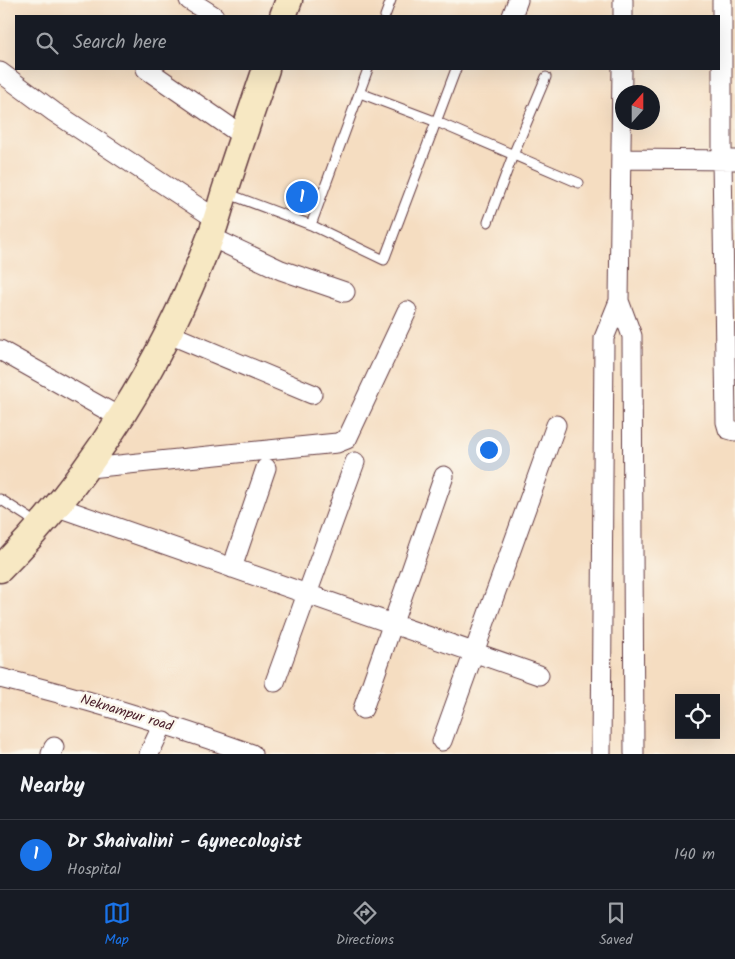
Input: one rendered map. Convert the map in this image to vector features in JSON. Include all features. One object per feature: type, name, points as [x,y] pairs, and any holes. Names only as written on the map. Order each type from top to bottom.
[{"type":"street","points":[[189,0],[212,15]]},
{"type":"street","points":[[283,15],[289,0]]},
{"type":"street","points":[[512,15],[518,0]]},
{"type":"street","points":[[623,0],[623,15]]},
{"type":"street","points":[[722,0],[728,159],[726,422],[728,428],[735,431]]},
{"type":"street","points":[[147,70],[243,136]]},
{"type":"street","points":[[0,569],[58,507],[89,468],[121,418],[169,334],[213,228],[266,70]]},
{"type":"street","points":[[622,70],[619,301],[632,336],[634,754]]},
{"type":"street","points":[[0,72],[213,228],[281,270],[345,292]]},
{"type":"street","points":[[621,160],[728,159]]},
{"type":"street","points":[[602,754],[604,338],[619,301]]},
{"type":"street","points":[[89,468],[337,443],[347,439],[407,311]]},
{"type":"street","points":[[169,334],[312,394]]},
{"type":"street","points":[[0,350],[121,418]]},
{"type":"street","points":[[442,741],[556,425]]},
{"type":"street","points":[[275,682],[355,462]]},
{"type":"street","points":[[232,568],[266,468]]},
{"type":"street","points":[[363,709],[444,476]]},
{"type":"street","points":[[58,507],[539,675]]},
{"type":"street","name":"Neknampur road","points":[[0,678],[66,694],[164,722],[252,754]]},
{"type":"street","points":[[149,754],[164,722]]},
{"type":"lane","points":[[385,15],[391,0]]},
{"type":"lane","points":[[311,225],[368,70]]},
{"type":"lane","points":[[224,192],[311,225],[384,260],[456,70]]},
{"type":"lane","points":[[488,222],[513,155],[546,77]]},
{"type":"lane","points":[[360,93],[437,122],[579,183]]},
{"type":"lane","points":[[0,499],[28,517],[39,528]]},
{"type":"place","name":"Dr Shaivalini - Gynecologist","points":[[302,197]]}]
